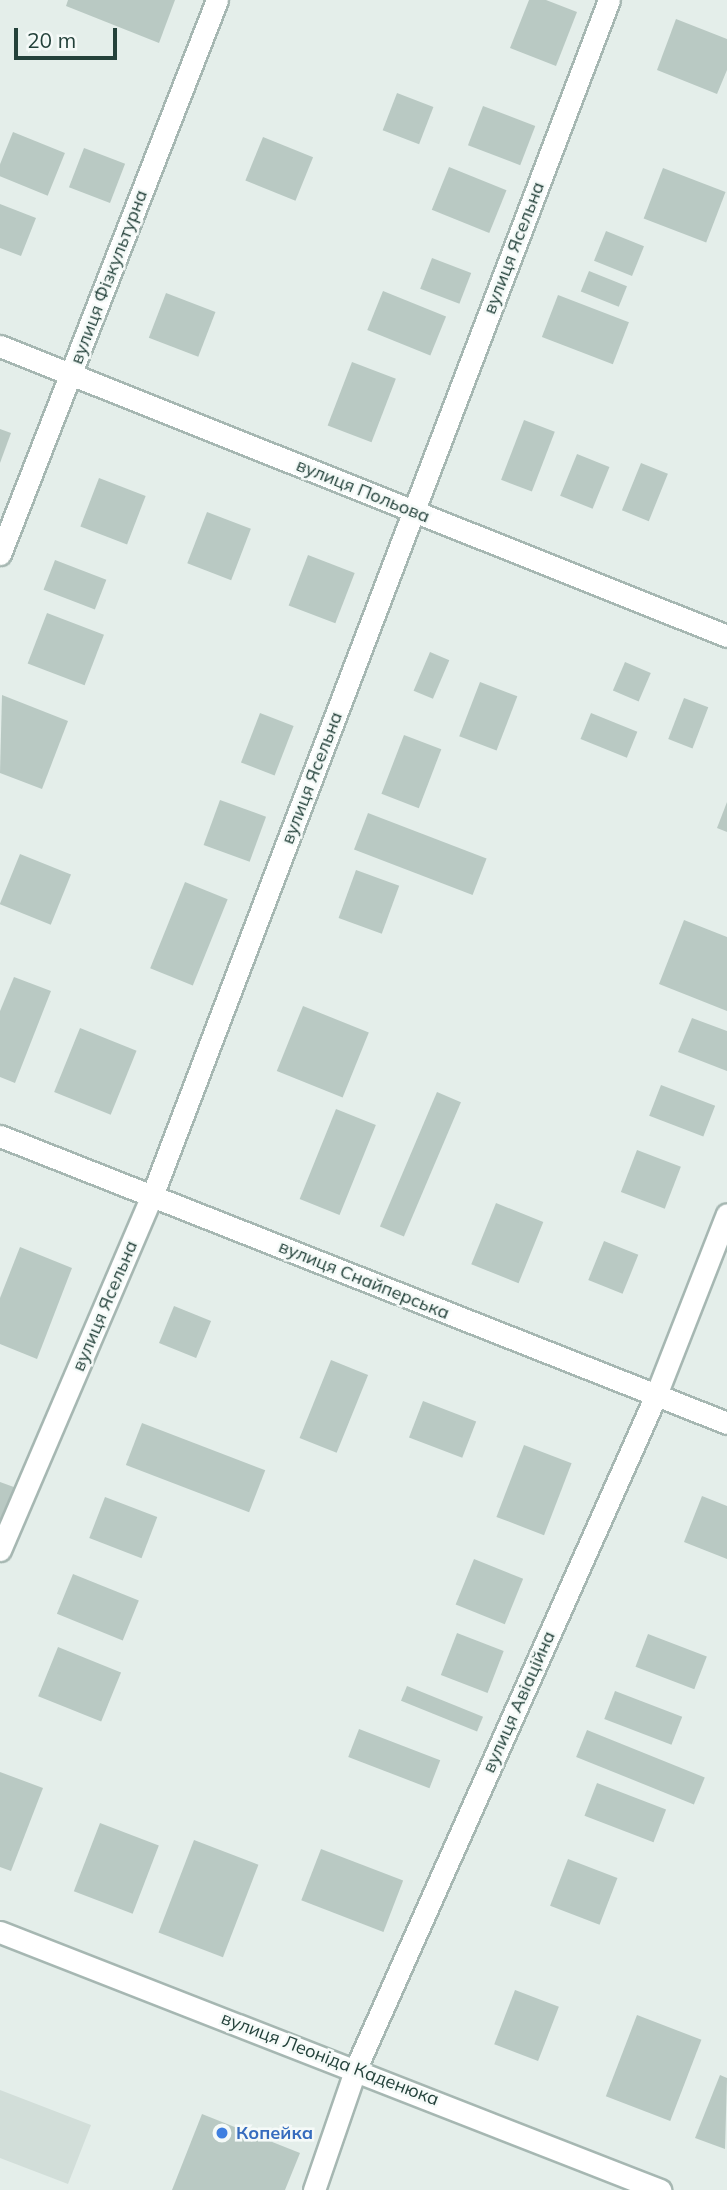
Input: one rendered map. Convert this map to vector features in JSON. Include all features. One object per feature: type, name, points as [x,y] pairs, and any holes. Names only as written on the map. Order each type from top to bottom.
[{"type":"street","name":"вулиця Фізкультурна","points":[[0,554],[217,0]]},
{"type":"street","name":"вулиця Ясельна","points":[[0,1550],[152,1196],[608,0]]},
{"type":"street","name":"вулиця Польова","points":[[0,346],[727,636]]},
{"type":"street","name":"вулиця Снайперська","points":[[0,1136],[727,1423]]},
{"type":"street","name":"вулиця Авіаційна","points":[[314,2190],[356,2068],[656,1395],[727,1214]]},
{"type":"street","name":"вулиця Леоніда Каденюка","points":[[0,1932],[356,2068],[660,2190]]},
{"type":"shaded area","points":[[0,2090],[91,2125],[68,2184],[0,2158]]},
{"type":"building","points":[[68,0],[175,0],[159,43],[66,6]]},
{"type":"building","points":[[529,0],[546,0],[577,12],[556,66],[510,48]]},
{"type":"building","points":[[676,19],[727,39],[727,70],[717,94],[657,70]]},
{"type":"building","points":[[397,93],[433,107],[419,144],[383,130]]},
{"type":"building","points":[[483,106],[535,126],[520,165],[468,145]]},
{"type":"building","points":[[13,132],[65,153],[48,196],[0,176],[0,164]]},
{"type":"building","points":[[263,137],[313,157],[295,201],[245,181]]},
{"type":"building","points":[[84,148],[125,164],[110,203],[69,187]]},
{"type":"building","points":[[449,167],[506,190],[489,233],[432,210]]},
{"type":"building","points":[[663,168],[726,192],[706,242],[644,218]]},
{"type":"building","points":[[0,204],[36,218],[21,256],[0,248]]},
{"type":"building","points":[[606,231],[644,246],[632,276],[594,261]]},
{"type":"building","points":[[432,258],[471,273],[459,304],[420,289]]},
{"type":"building","points":[[589,271],[627,286],[619,307],[581,291]]},
{"type":"building","points":[[383,291],[446,316],[430,355],[367,330]]},
{"type":"building","points":[[166,293],[215,312],[198,357],[149,338]]},
{"type":"building","points":[[558,295],[629,322],[613,364],[542,337]]},
{"type":"building","points":[[352,362],[396,379],[372,442],[328,425]]},
{"type":"building","points":[[524,420],[555,432],[532,492],[501,480]]},
{"type":"building","points":[[0,429],[11,433],[0,463]]},
{"type":"building","points":[[577,454],[609,467],[593,509],[560,496]]},
{"type":"building","points":[[641,463],[668,474],[649,521],[622,510]]},
{"type":"building","points":[[99,478],[146,496],[127,544],[80,527]]},
{"type":"building","points":[[207,512],[251,529],[231,580],[187,563]]},
{"type":"building","points":[[308,555],[355,573],[335,623],[289,605]]},
{"type":"building","points":[[55,560],[106,580],[95,610],[44,590]]},
{"type":"building","points":[[47,613],[104,635],[85,685],[28,663]]},
{"type":"building","points":[[430,652],[449,660],[433,699],[414,691]]},
{"type":"building","points":[[625,662],[651,673],[639,701],[613,691]]},
{"type":"building","points":[[480,682],[517,696],[497,750],[459,736]]},
{"type":"building","points":[[2,695],[68,721],[42,789],[0,773]]},
{"type":"building","points":[[684,698],[708,707],[693,748],[668,739]]},
{"type":"building","points":[[260,713],[294,726],[275,775],[241,762]]},
{"type":"building","points":[[591,713],[637,732],[627,758],[581,739]]},
{"type":"building","points":[[404,735],[441,749],[419,808],[381,794]]},
{"type":"building","points":[[220,800],[266,817],[250,862],[204,845]]},
{"type":"building","points":[[727,802],[727,832],[717,828]]},
{"type":"building","points":[[368,813],[487,859],[473,895],[354,849]]},
{"type":"building","points":[[20,854],[71,875],[51,925],[0,904]]},
{"type":"building","points":[[356,870],[399,886],[382,934],[339,918]]},
{"type":"building","points":[[185,882],[228,899],[193,985],[150,968]]},
{"type":"building","points":[[684,920],[727,937],[727,1011],[659,984]]},
{"type":"building","points":[[14,977],[51,991],[15,1083],[0,1077],[0,1011]]},
{"type":"building","points":[[303,1006],[369,1033],[343,1097],[277,1071]]},
{"type":"building","points":[[692,1018],[727,1031],[727,1071],[678,1052]]},
{"type":"building","points":[[80,1028],[137,1051],[111,1115],[54,1092]]},
{"type":"building","points":[[661,1085],[715,1106],[703,1137],[649,1116]]},
{"type":"building","points":[[437,1092],[461,1102],[404,1237],[380,1226]]},
{"type":"building","points":[[336,1109],[376,1125],[340,1215],[300,1199]]},
{"type":"building","points":[[637,1150],[681,1167],[665,1209],[621,1192]]},
{"type":"building","points":[[496,1203],[543,1222],[519,1283],[471,1264]]},
{"type":"building","points":[[604,1241],[638,1255],[623,1294],[588,1280]]},
{"type":"building","points":[[20,1247],[72,1268],[37,1359],[0,1344],[0,1298]]},
{"type":"building","points":[[174,1306],[211,1321],[196,1358],[159,1343]]},
{"type":"building","points":[[331,1360],[368,1375],[337,1453],[300,1438]]},
{"type":"building","points":[[423,1401],[476,1421],[462,1458],[409,1437]]},
{"type":"building","points":[[142,1423],[265,1470],[249,1512],[126,1465]]},
{"type":"building","points":[[524,1445],[572,1463],[544,1535],[496,1517]]},
{"type":"building","points":[[0,1482],[22,1490],[0,1545]]},
{"type":"building","points":[[702,1496],[727,1506],[727,1559],[684,1542]]},
{"type":"building","points":[[105,1497],[157,1517],[142,1558],[89,1538]]},
{"type":"building","points":[[474,1559],[523,1579],[505,1624],[456,1604]]},
{"type":"building","points":[[73,1574],[139,1601],[123,1640],[57,1614]]},
{"type":"building","points":[[457,1633],[504,1651],[488,1693],[441,1675]]},
{"type":"building","points":[[648,1634],[707,1657],[694,1689],[635,1667]]},
{"type":"building","points":[[58,1647],[121,1672],[101,1722],[38,1696]]},
{"type":"building","points":[[407,1686],[483,1717],[477,1732],[401,1701]]},
{"type":"building","points":[[615,1691],[682,1717],[671,1745],[604,1719]]},
{"type":"building","points":[[359,1729],[440,1760],[429,1788],[348,1757]]},
{"type":"building","points":[[587,1730],[705,1778],[694,1804],[576,1757]]},
{"type":"building","points":[[0,1772],[43,1788],[11,1871],[0,1867]]},
{"type":"building","points":[[597,1783],[666,1810],[654,1842],[584,1816]]},
{"type":"building","points":[[100,1823],[159,1846],[133,1914],[74,1891]]},
{"type":"building","points":[[194,1840],[258,1865],[223,1957],[159,1932]]},
{"type":"building","points":[[321,1849],[403,1881],[383,1932],[301,1900]]},
{"type":"building","points":[[568,1859],[617,1878],[600,1925],[550,1906]]},
{"type":"building","points":[[515,1990],[559,2007],[538,2061],[494,2044]]},
{"type":"building","points":[[637,2015],[701,2040],[670,2121],[606,2096]]},
{"type":"building","points":[[720,2075],[727,2078],[725,2149],[695,2138]]},
{"type":"building","name":"Копейка","points":[[202,2114],[300,2153],[285,2190],[172,2190]]},
{"type":"place","name":"Копейка","points":[[222,2133]]}]
